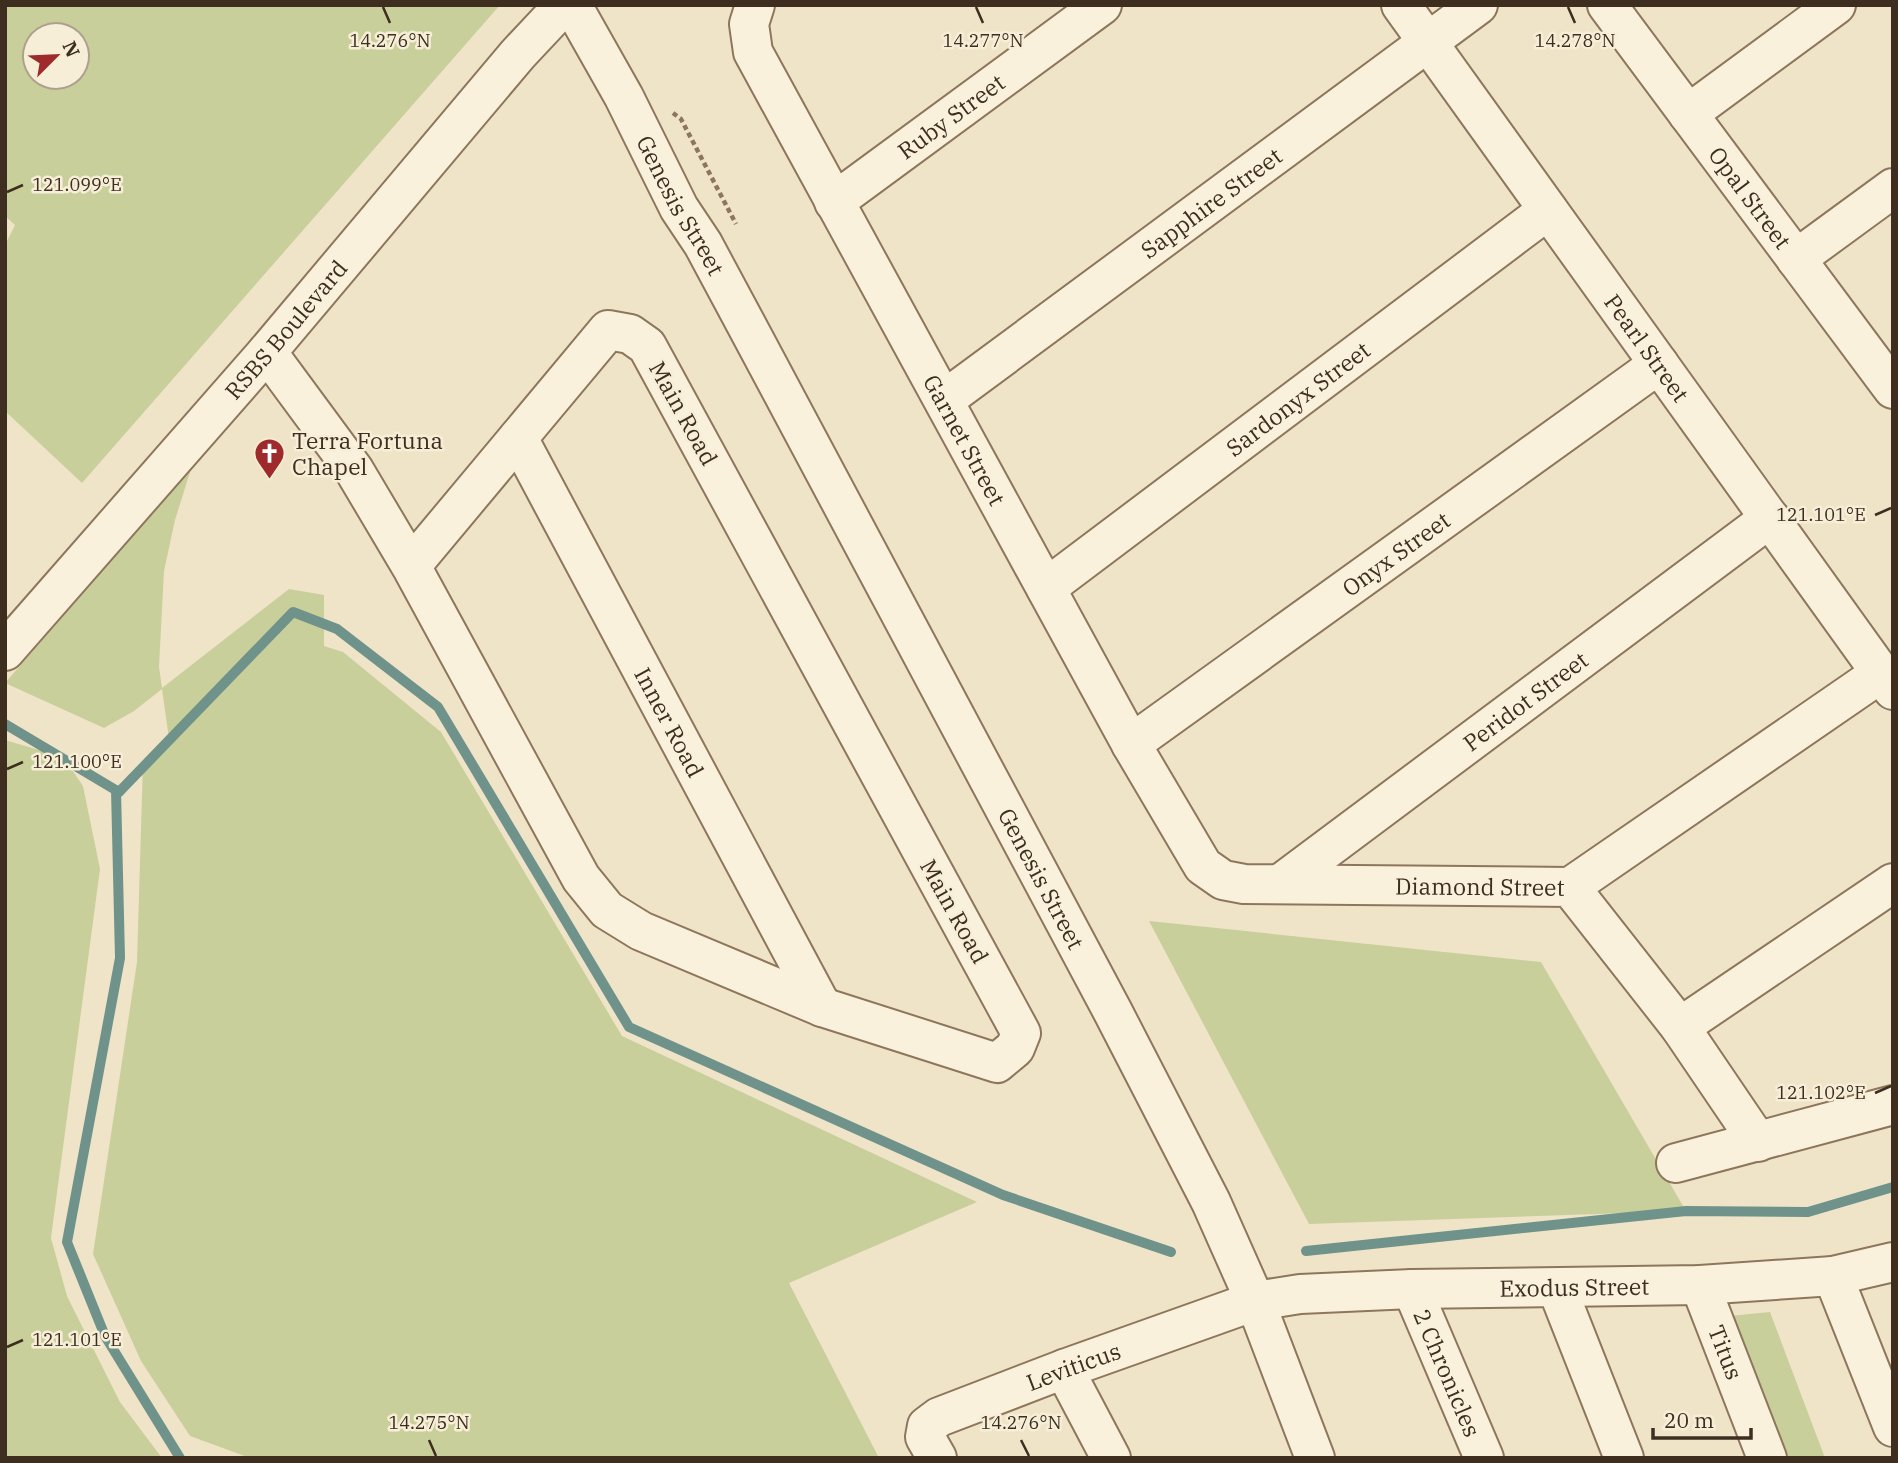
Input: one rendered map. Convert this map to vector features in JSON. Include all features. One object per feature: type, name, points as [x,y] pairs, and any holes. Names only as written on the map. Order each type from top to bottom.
[{"type":"street","name":"RSBS Boulevard","points":[[5,651],[267,352],[518,54],[564,5]]},
{"type":"street","name":"Genesis Street","points":[[572,5],[624,97],[671,151],[724,238],[740,313],[1212,1202],[1255,1301],[1315,1458]]},
{"type":"street","name":"Garnet Street","points":[[755,5],[749,24],[753,52],[1131,744],[1203,866]]},
{"type":"street","name":"Ruby Street","points":[[834,202],[1102,5]]},
{"type":"street","name":"Pearl Street","points":[[1401,5],[1887,682]]},
{"type":"street","name":"Sapphire Street","points":[[943,400],[1478,5]]},
{"type":"street","name":"Opal Street","points":[[1607,5],[1893,389]]},
{"type":"street","points":[[1688,114],[1836,5]]},
{"type":"street","points":[[1796,259],[1893,188]]},
{"type":"street","name":"Sardonyx Street","points":[[1046,588],[1548,210]]},
{"type":"street","name":"Main Road","points":[[267,352],[354,470],[411,566],[581,878],[607,910],[641,931],[822,1007],[997,1063],[1015,1048],[1021,1033],[647,346],[630,334],[608,330],[411,566]]},
{"type":"street","name":"Onyx Street","points":[[1131,744],[1659,364]]},
{"type":"street","name":"Inner Road","points":[[518,438],[822,1007]]},
{"type":"street","name":"Peridot Street","points":[[1280,884],[1770,518]]},
{"type":"street","points":[[1570,887],[1887,682]]},
{"type":"street","name":"Diamond Street","points":[[1203,866],[1223,880],[1244,884],[1570,887],[1680,1027],[1758,1142]]},
{"type":"street","points":[[1680,1027],[1893,883]]},
{"type":"street","points":[[1676,1163],[1893,1105]]},
{"type":"street","name":"Exodus Street","points":[[1255,1301],[1300,1294],[1412,1289],[1700,1285],[1833,1276],[1893,1262]]},
{"type":"street","points":[[1833,1276],[1893,1427]]},
{"type":"street","name":"Titus","points":[[1700,1285],[1767,1458]]},
{"type":"street","points":[[1557,1288],[1624,1458]]},
{"type":"street","name":"2 Chronicles","points":[[1412,1289],[1484,1458]]},
{"type":"street","name":"Leviticus","points":[[937,1458],[925,1437],[928,1426],[939,1417],[1255,1301]]},
{"type":"street","points":[[1064,1369],[1111,1458]]},
{"type":"green space","points":[[5,5],[500,5],[82,483],[5,411],[5,245],[15,225],[5,216]]},
{"type":"green space","points":[[191,469],[175,520],[164,571],[159,667],[162,688],[289,589],[324,595],[324,646],[343,652],[441,732],[622,1036],[977,1202],[789,1283],[879,1458],[250,1458],[190,1436],[141,1361],[93,1254],[137,962],[143,762],[169,739],[162,689],[134,711],[104,728],[5,683]]},
{"type":"green space","points":[[5,740],[63,757],[83,786],[100,869],[51,1238],[67,1296],[120,1402],[162,1458],[5,1458]]},
{"type":"green space","points":[[1149,921],[1541,962],[1686,1211],[1309,1224]]},
{"type":"green space","points":[[1770,1312],[1825,1458],[1779,1458],[1729,1316]]},
{"type":"waterway","points":[[119,792],[293,612],[337,629],[438,707],[629,1027],[1003,1195],[1171,1252]]},
{"type":"waterway","points":[[5,724],[119,792],[116,790],[120,958],[67,1242],[105,1336],[180,1458]]},
{"type":"waterway","points":[[1306,1251],[1686,1211],[1808,1212],[1893,1187]]},
{"type":"place","name":"Terra Fortuna Chapel","points":[[269,480]]}]
